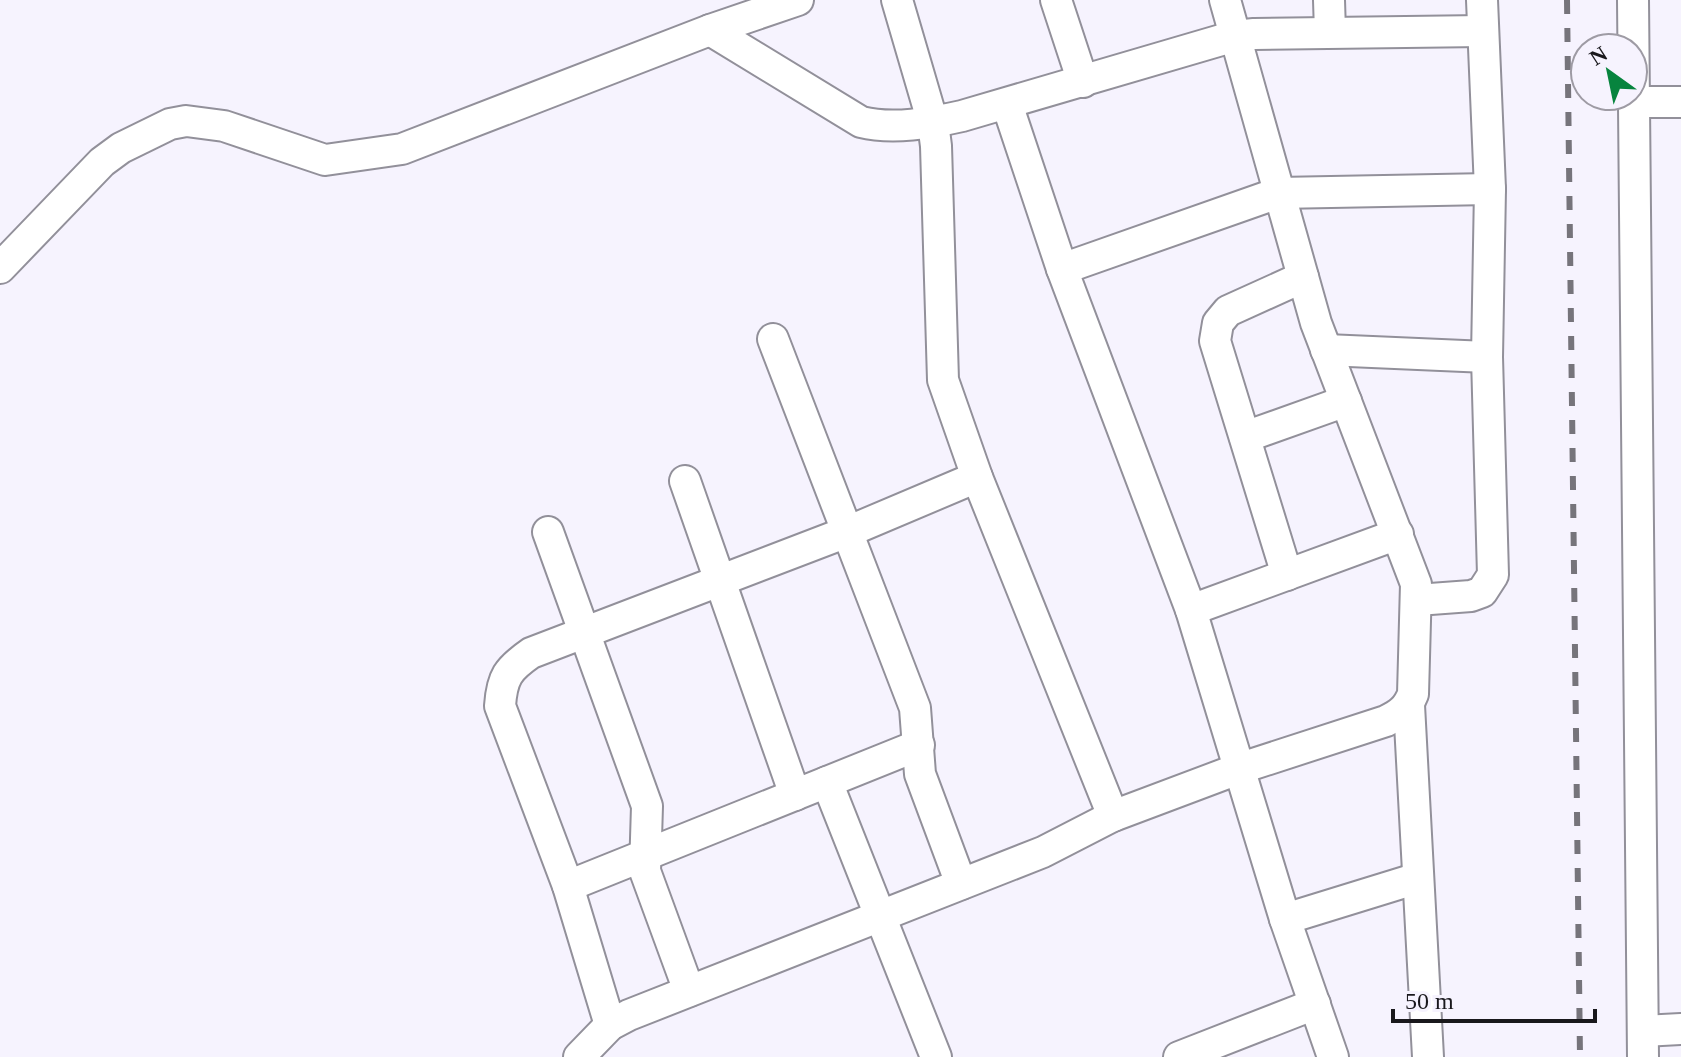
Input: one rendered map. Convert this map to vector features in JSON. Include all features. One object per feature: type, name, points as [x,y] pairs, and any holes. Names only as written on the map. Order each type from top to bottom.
[{"type":"street","points":[[0,268],[102,162],[121,148],[170,124],[186,121],[235,130],[325,160],[402,149],[710,30],[798,0]]},
{"type":"street","points":[[897,0],[933,123],[936,146],[943,380],[977,477],[1113,816]]},
{"type":"street","points":[[1056,0],[1083,82]]},
{"type":"street","points":[[1225,0],[1278,193],[1326,350],[1416,584],[1413,694],[1409,705],[1428,1057]]},
{"type":"street","points":[[1329,0],[1330,32]]},
{"type":"street","points":[[1417,600],[1482,592],[1493,575],[1487,357],[1490,189],[1482,0]]},
{"type":"street","points":[[1633,0],[1633,32]]},
{"type":"street","points":[[710,30],[861,122],[874,125],[933,123],[1235,36],[1483,31]]},
{"type":"street","points":[[1649,102],[1681,102]]},
{"type":"street","points":[[1007,104],[1062,269],[1191,610],[1285,919],[1333,1057]]},
{"type":"street","points":[[1634,112],[1643,1044],[1681,1029]]},
{"type":"street","points":[[1062,269],[1278,193],[1490,189]]},
{"type":"street","points":[[1287,575],[1215,341],[1218,323],[1228,311],[1303,277]]},
{"type":"street","points":[[773,339],[915,708],[924,790],[961,884]]},
{"type":"street","points":[[1326,350],[1487,357]]},
{"type":"street","points":[[1245,437],[1346,401]]},
{"type":"street","points":[[610,1025],[568,886],[500,706],[501,685],[512,667],[531,653],[847,532],[977,477]]},
{"type":"street","points":[[685,481],[795,795]]},
{"type":"street","points":[[548,532],[647,806],[645,871],[689,991]]},
{"type":"street","points":[[1191,610],[1398,534]]},
{"type":"street","points":[[583,1056],[610,1025],[689,991],[1043,852],[1113,816],[1238,769],[1386,721],[1409,705]]},
{"type":"street","points":[[568,886],[919,745]]},
{"type":"street","points":[[827,782],[936,1057]]},
{"type":"street","points":[[1285,919],[1418,878]]},
{"type":"street","points":[[1179,1057],[1315,1004]]},
{"type":"railway","points":[[1567,0],[1580,1057]]}]
